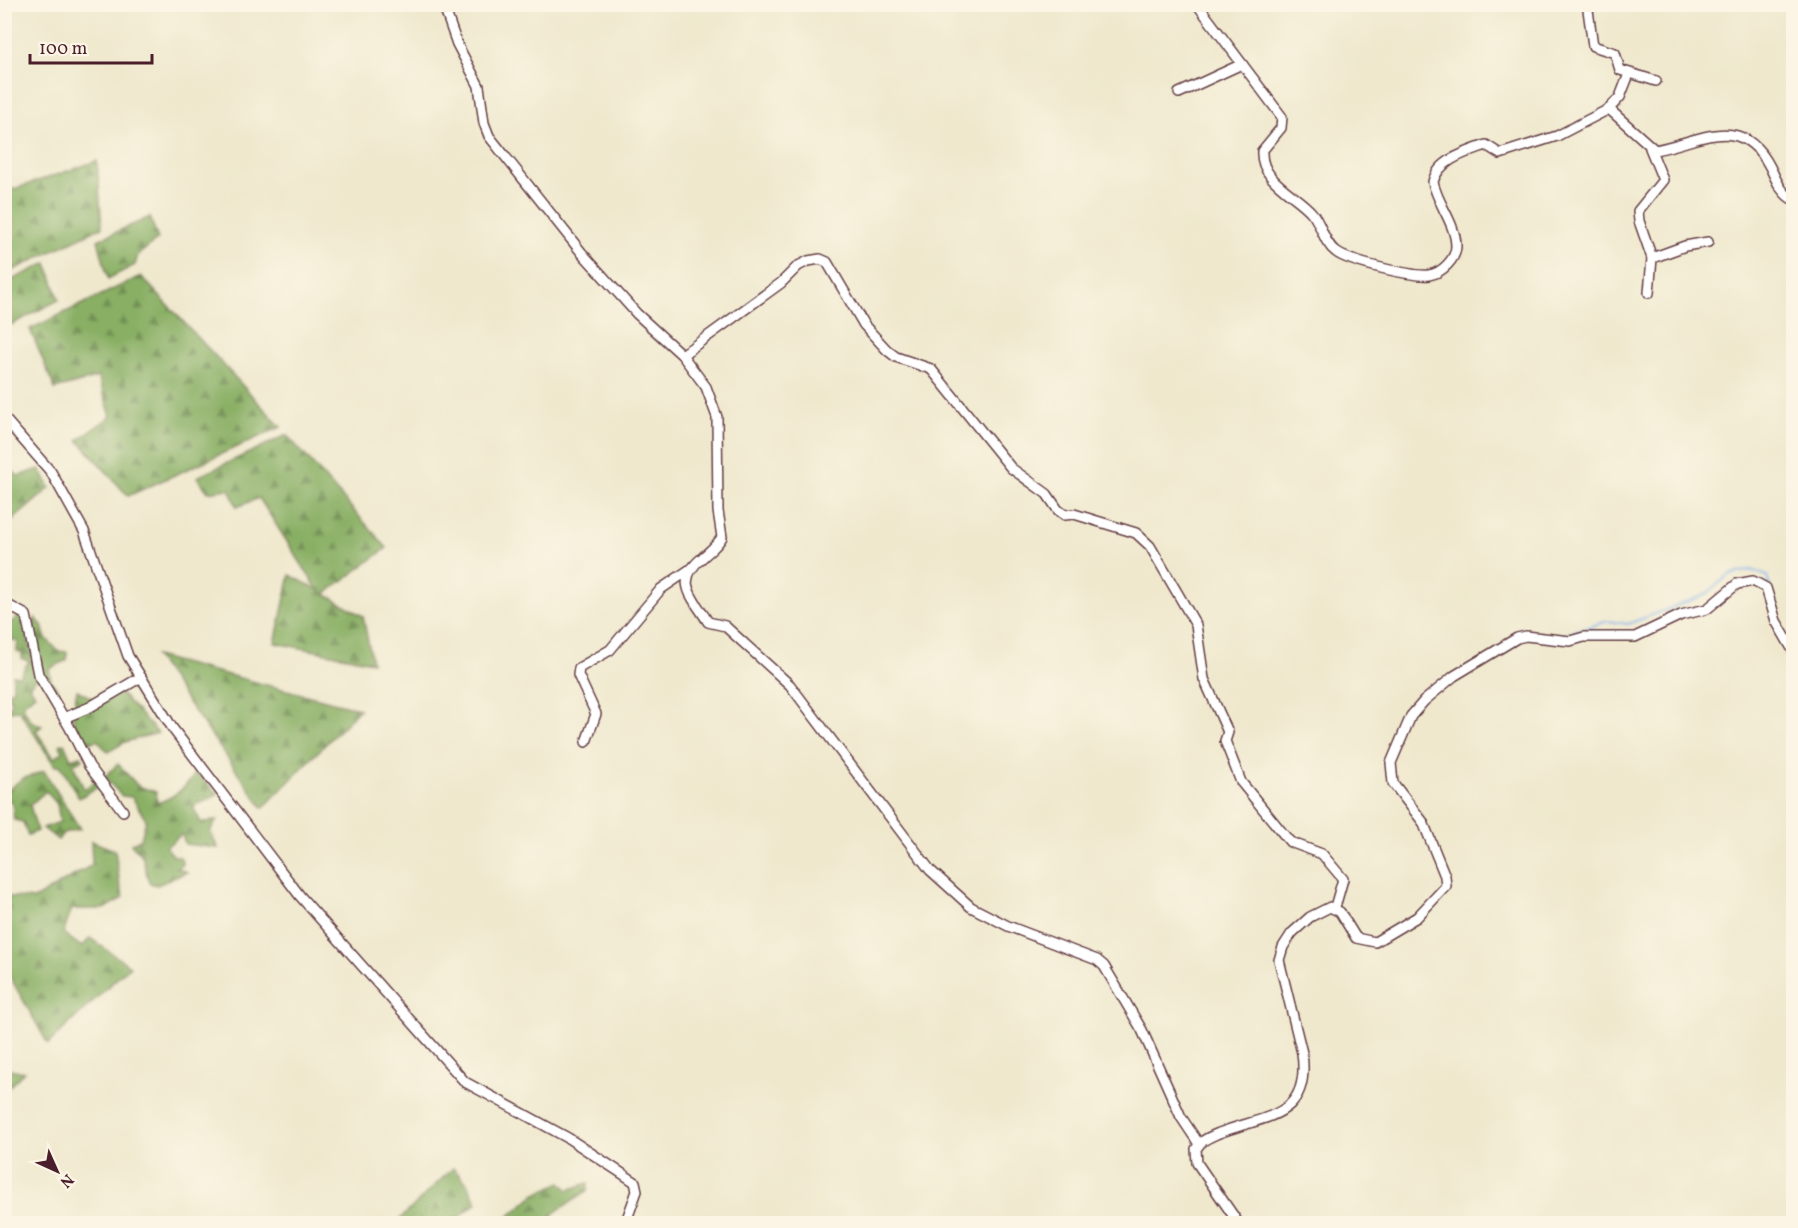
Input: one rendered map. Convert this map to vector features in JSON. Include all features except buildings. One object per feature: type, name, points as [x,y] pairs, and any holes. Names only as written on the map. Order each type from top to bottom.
[{"type":"street","points":[[442,4],[457,44],[479,86],[484,123],[489,136],[582,253],[637,314],[682,355],[706,387],[716,410],[718,510],[722,535],[717,544],[689,570],[666,584],[610,650],[579,668],[578,675],[596,714],[586,742]]},
{"type":"street","points":[[1197,4],[1283,120],[1281,128],[1262,151],[1263,162],[1275,182],[1312,213],[1336,252],[1348,258],[1419,275],[1428,275],[1442,269],[1455,252],[1452,228],[1436,194],[1433,182],[1440,168],[1452,159],[1486,145],[1500,154],[1545,140],[1609,109],[1620,97],[1629,74]]},
{"type":"street","points":[[1588,10],[1593,46],[1615,52],[1618,68],[1629,74],[1656,81]]},
{"type":"street","points":[[1179,93],[1242,64]]},
{"type":"street","points":[[1609,109],[1650,148],[1663,180],[1639,208],[1638,219],[1652,258],[1649,293]]},
{"type":"street","points":[[1650,148],[1658,150],[1721,133],[1738,135],[1751,143],[1765,158],[1785,195],[1794,200]]},
{"type":"street","points":[[1652,258],[1685,246],[1708,242]]},
{"type":"street","points":[[682,355],[780,283],[798,266],[808,261],[827,262],[864,325],[887,350],[896,357],[931,369],[1011,468],[1047,494],[1058,510],[1065,514],[1074,514],[1136,533],[1150,546],[1196,625],[1204,679],[1228,732],[1225,741],[1238,777],[1290,842],[1318,851],[1343,879],[1337,903],[1356,938],[1375,942],[1417,917],[1446,886],[1445,876],[1423,822],[1399,794],[1390,773],[1391,763],[1411,716],[1430,693],[1454,676],[1517,638],[1526,636],[1570,641],[1584,637],[1635,637],[1681,615],[1707,609],[1744,581],[1757,581],[1766,588],[1779,628],[1794,652]]},
{"type":"street","points":[[4,418],[51,472],[84,531],[124,646],[181,742],[300,896],[387,992],[444,1061],[475,1090],[568,1138],[635,1182],[637,1191],[628,1216],[633,1224]]},
{"type":"street","points":[[689,570],[687,585],[708,622],[725,626],[790,686],[930,870],[970,907],[1008,926],[1097,960],[1104,966],[1142,1030],[1169,1093],[1197,1141],[1197,1163],[1239,1224]]},
{"type":"street","points":[[4,603],[26,615],[38,674],[94,775],[123,811]]},
{"type":"street","points":[[64,718],[90,707],[141,677]]},
{"type":"street","points":[[1197,1141],[1281,1113],[1292,1104],[1298,1095],[1302,1053],[1280,960],[1283,947],[1293,933],[1316,913],[1337,903]]},
{"type":"green space","points":[[97,161],[102,227],[5,274],[5,192]]},
{"type":"green space","points":[[150,217],[158,239],[138,255],[135,265],[108,279],[98,240]]},
{"type":"green space","points":[[47,263],[59,300],[5,328],[5,283]]},
{"type":"green space","points":[[141,276],[281,427],[128,496],[78,440],[111,416],[98,377],[55,389],[30,329]]},
{"type":"green space","points":[[287,435],[387,548],[325,594],[363,616],[372,662],[275,643],[290,575],[318,590],[259,498],[237,507],[229,489],[208,492],[197,477]]},
{"type":"green space","points":[[4,463],[18,476],[40,469],[50,488],[5,527]]},
{"type":"green space","points":[[22,613],[37,678],[29,686],[35,694],[22,705],[31,721],[42,726],[36,731],[54,758],[63,752],[60,745],[64,743],[71,759],[81,756],[83,759],[73,764],[84,789],[97,780],[104,789],[101,791],[97,787],[79,798],[60,765],[55,766],[19,710],[9,711],[11,700],[9,691],[13,690],[13,675],[20,676],[29,661],[22,659],[22,653],[17,651],[18,641],[5,639],[7,619],[12,622]]},
{"type":"green space","points":[[35,618],[42,625],[45,637],[58,651],[67,652],[67,660],[49,669],[51,681],[58,690],[55,694],[42,678],[35,659],[32,638]]},
{"type":"green space","points":[[155,656],[360,709],[263,808]]},
{"type":"green space","points":[[108,689],[122,695],[158,733],[125,742],[108,752],[97,740],[83,745],[72,715],[77,690],[94,699]]},
{"type":"green space","points":[[118,764],[138,786],[156,792],[157,803],[179,791],[196,773],[218,794],[193,806],[201,823],[217,820],[210,832],[218,848],[185,844],[182,834],[166,847],[174,856],[180,857],[183,864],[177,868],[187,872],[157,885],[149,883],[142,855],[131,844],[141,839],[146,820],[132,797],[122,796],[104,777]]},
{"type":"green space","points":[[44,771],[80,829],[63,833],[58,840],[43,828],[60,822],[57,804],[46,791],[30,805],[37,831],[28,835],[23,822],[14,820],[12,802],[5,799],[5,792],[22,779]]},
{"type":"green space","points":[[91,841],[115,850],[120,886],[124,897],[105,909],[72,909],[63,933],[82,947],[90,938],[130,966],[48,1044],[5,968],[5,896],[34,899],[92,865]]},
{"type":"green space","points":[[4,1068],[24,1072],[5,1091]]},
{"type":"green space","points":[[453,1168],[467,1183],[477,1203],[458,1218],[462,1223],[396,1223]]},
{"type":"green space","points":[[561,1182],[568,1190],[588,1183],[588,1190],[551,1215],[559,1223],[501,1223],[534,1195]]},
{"type":"waterway","points":[[1559,636],[1608,621],[1628,624],[1705,595],[1729,575],[1751,570],[1767,576],[1774,599]]}]
